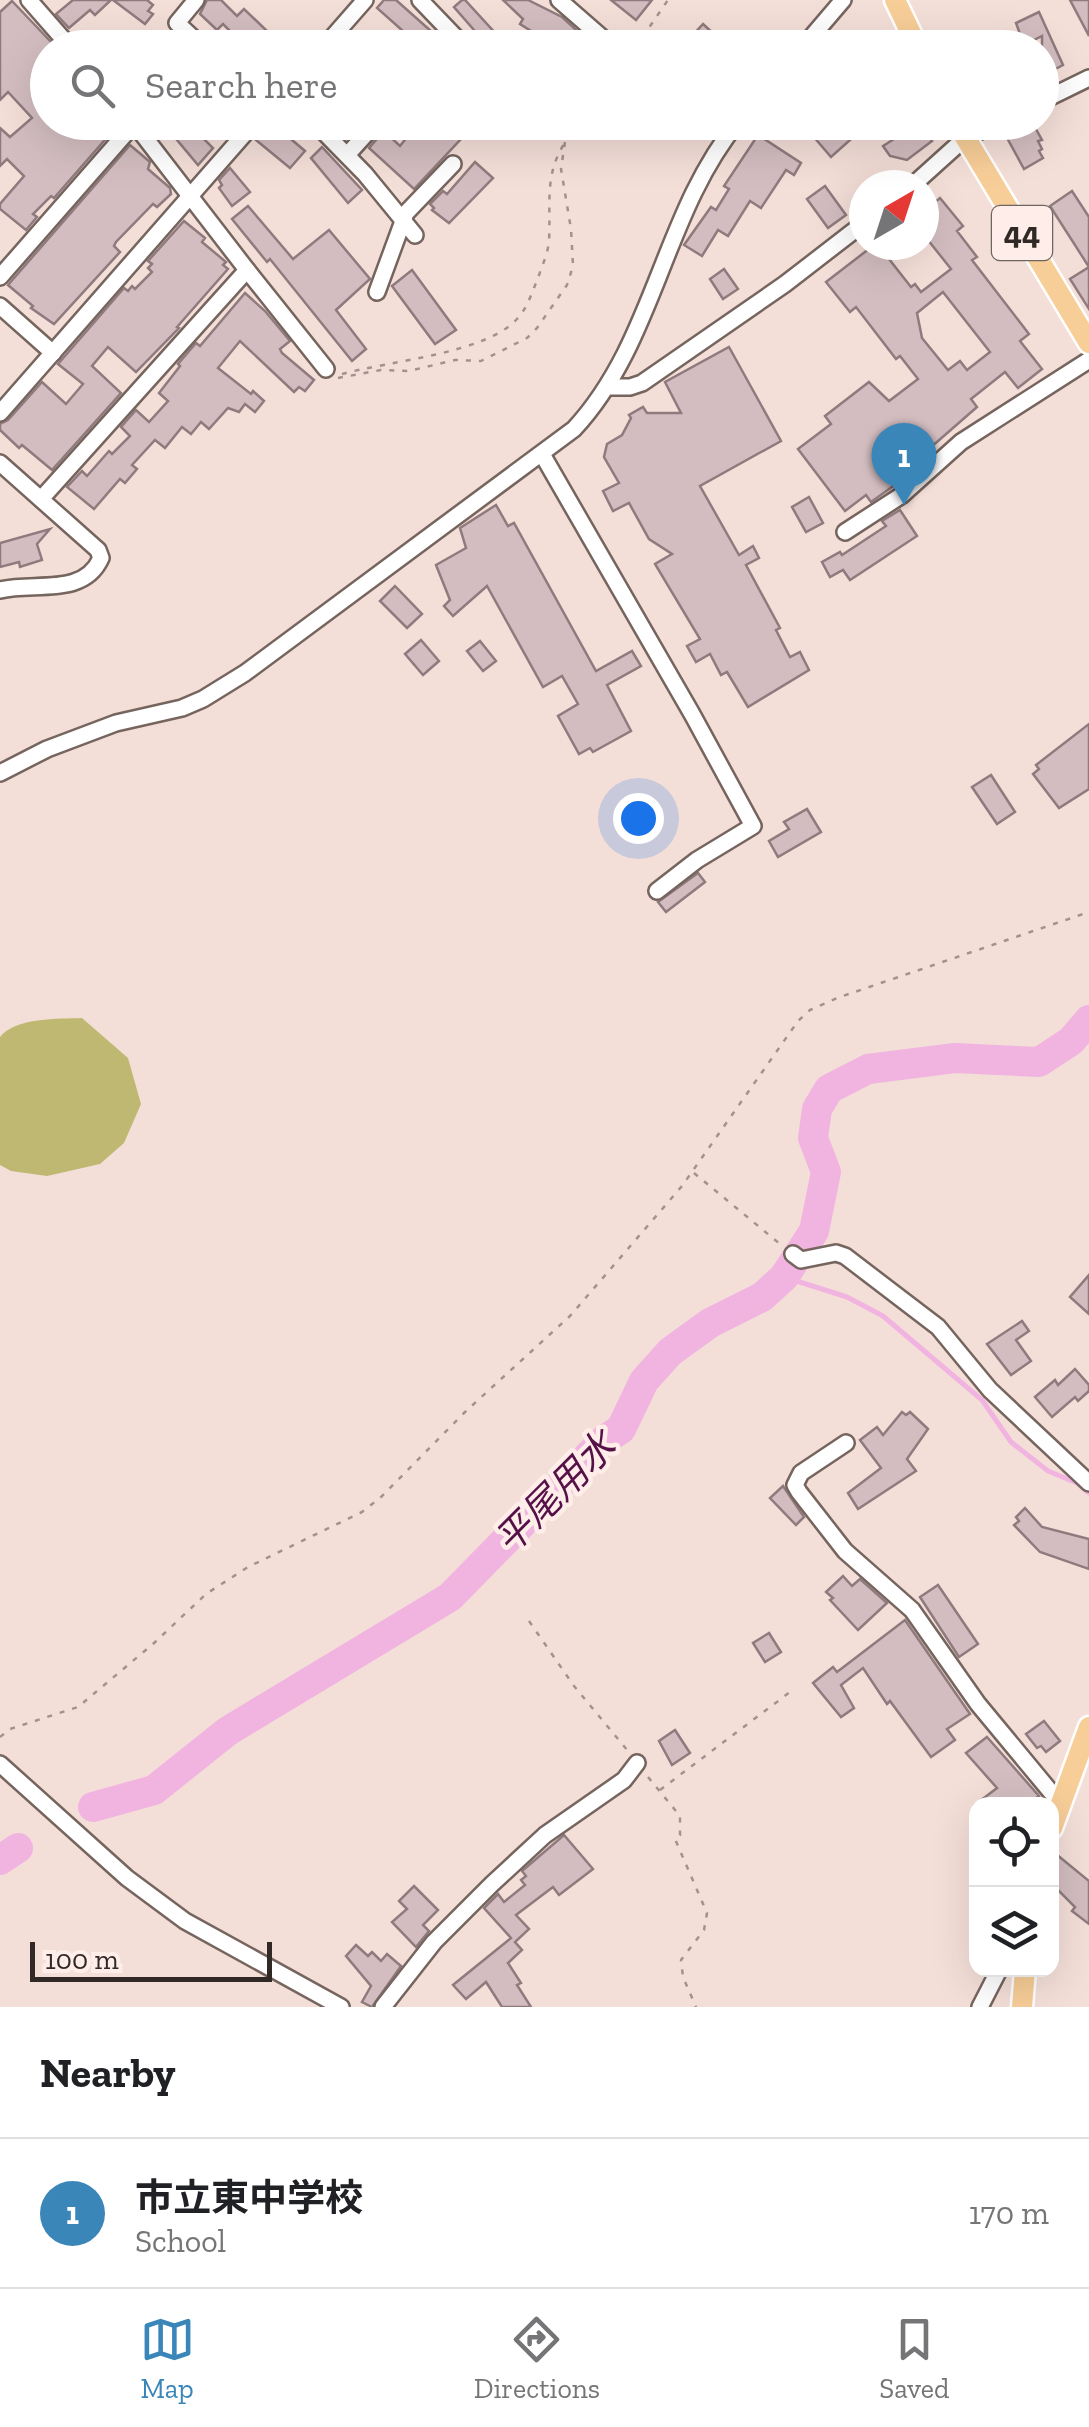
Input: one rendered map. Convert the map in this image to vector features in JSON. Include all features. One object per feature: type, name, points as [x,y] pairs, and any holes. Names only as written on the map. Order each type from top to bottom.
[{"type":"main road","points":[[894,0],[909,30]]},
{"type":"main road","name":"44","points":[[965,140],[1089,343]]},
{"type":"main road","points":[[1059,1806],[1089,1727]]},
{"type":"main road","points":[[1022,2007],[1025,1977]]},
{"type":"street","points":[[29,0],[55,30]]},
{"type":"street","points":[[184,30],[178,24],[196,0]]},
{"type":"street","points":[[339,30],[366,0]]},
{"type":"street","points":[[420,0],[449,30]]},
{"type":"street","points":[[560,0],[594,30]]},
{"type":"street","points":[[817,30],[843,0]]},
{"type":"street","points":[[1059,93],[1089,78]]},
{"type":"street","points":[[0,278],[119,140]]},
{"type":"street","points":[[147,140],[326,369]]},
{"type":"street","points":[[0,414],[239,140]]},
{"type":"street","points":[[333,140],[414,234]]},
{"type":"street","points":[[348,155],[361,140]]},
{"type":"street","points":[[0,773],[48,749],[116,723],[182,708],[203,699],[574,429],[608,387],[636,332],[700,179],[726,140]]},
{"type":"street","points":[[927,170],[952,140]]},
{"type":"street","points":[[377,292],[402,220],[415,201],[453,164]]},
{"type":"street","points":[[608,387],[642,383],[849,235]]},
{"type":"street","points":[[41,499],[247,270]]},
{"type":"street","points":[[0,306],[53,353]]},
{"type":"street","points":[[844,532],[902,495],[961,442],[1089,360]]},
{"type":"street","points":[[542,454],[753,826],[657,890]]},
{"type":"street","points":[[0,463],[98,550],[101,558],[97,568],[85,578],[47,589],[0,590]]},
{"type":"street","points":[[797,1257],[836,1253],[845,1256],[914,1309],[938,1328],[990,1390],[1089,1483]]},
{"type":"street","points":[[846,1443],[802,1473],[794,1484],[856,1561],[912,1610],[978,1704],[1060,1803]]},
{"type":"street","points":[[383,2007],[434,1942],[530,1847],[624,1780],[638,1763]]},
{"type":"street","points":[[0,1764],[127,1878],[184,1921],[342,2007]]},
{"type":"street","points":[[980,2007],[995,1977]]},
{"type":"path","points":[[647,30],[668,0]]},
{"type":"path","points":[[326,369],[338,375],[384,362],[402,363],[508,328],[528,303],[546,256],[548,181],[565,142]]},
{"type":"path","points":[[326,369],[332,377],[343,378],[381,370],[409,372],[455,360],[480,361],[526,338],[561,295],[572,266],[571,229],[561,168],[565,142]]},
{"type":"path","points":[[0,1737],[10,1729],[78,1707],[219,1585],[248,1567],[352,1518],[380,1498],[465,1412],[570,1316],[693,1172],[785,1037],[810,1010],[1089,912]]},
{"type":"path","points":[[693,1172],[797,1257]]},
{"type":"path","points":[[529,1621],[574,1686],[680,1816],[680,1834],[675,1840],[707,1913],[704,1930],[681,1960],[696,2007]]},
{"type":"path","points":[[658,1791],[794,1689]]},
{"type":"shaded area","points":[[82,1018],[128,1058],[141,1104],[124,1143],[100,1164],[47,1176],[11,1171],[0,1165],[0,1037],[27,1022]]},
{"type":"building","points":[[73,0],[111,0],[95,15],[90,10],[69,28],[56,14]]},
{"type":"building","points":[[113,0],[147,0],[153,5],[148,11],[153,14],[145,24]]},
{"type":"building","points":[[207,0],[221,0],[237,16],[244,9],[266,30],[229,30],[223,24],[217,30],[200,14]]},
{"type":"building","points":[[384,0],[396,0],[430,30],[402,30],[377,8]]},
{"type":"building","points":[[465,0],[492,30],[474,30],[454,7]]},
{"type":"building","points":[[503,0],[528,0],[562,17],[576,30],[530,30],[520,24],[523,19]]},
{"type":"building","points":[[611,0],[652,0],[636,20]]},
{"type":"building","points":[[1070,0],[1089,0],[1089,36]]},
{"type":"building","points":[[12,1],[40,30],[30,30],[30,116],[8,92],[0,100],[0,12]]},
{"type":"building","points":[[1039,12],[1047,30],[1019,30],[1016,23]]},
{"type":"building","points":[[30,120],[30,140],[105,140],[54,198],[51,196],[33,214],[37,217],[26,230],[0,209],[24,176],[7,159],[0,166],[0,128],[10,137]]},
{"type":"building","points":[[177,140],[205,140],[213,148],[198,165]]},
{"type":"building","points":[[256,140],[292,140],[305,151],[290,168]]},
{"type":"building","points":[[376,140],[394,140],[400,146],[405,140],[460,140],[414,189],[369,148]]},
{"type":"building","points":[[755,140],[766,140],[801,163],[794,175],[786,170],[761,208],[750,201],[728,236],[718,230],[702,256],[684,245],[711,207],[716,210],[729,189],[724,186]]},
{"type":"building","points":[[816,140],[850,140],[831,157]]},
{"type":"building","points":[[892,140],[932,141],[907,160],[890,156],[883,146]]},
{"type":"building","points":[[1008,140],[1042,140],[1038,141],[1043,158],[1024,169]]},
{"type":"building","points":[[130,145],[150,162],[148,169],[170,188],[171,194],[157,207],[153,204],[116,242],[114,246],[120,252],[54,324],[8,285]]},
{"type":"building","points":[[322,147],[362,190],[348,203],[311,158]]},
{"type":"building","points":[[475,162],[493,178],[449,223],[430,204],[443,191],[447,194]]},
{"type":"building","points":[[230,168],[250,192],[232,206],[219,188],[219,180]]},
{"type":"building","points":[[825,186],[846,215],[828,228],[807,199]]},
{"type":"building","points":[[1072,191],[1089,217],[1089,267],[1050,206]]},
{"type":"building","points":[[940,198],[963,226],[957,231],[977,257],[972,260],[1029,334],[1020,341],[1042,369],[1018,388],[1005,372],[971,399],[977,407],[914,462],[917,466],[903,479],[871,502],[866,495],[845,511],[798,449],[831,424],[825,416],[869,382],[889,401],[918,379],[900,356],[896,359],[856,307],[850,312],[826,282],[855,260],[890,260],[911,287],[915,284],[921,292],[951,269],[939,254]],"holes":[[[943,292],[990,352],[967,370],[960,361],[948,370],[922,338],[917,313]]]},
{"type":"building","points":[[248,206],[293,259],[329,230],[370,279],[336,310],[366,349],[352,361],[270,259],[267,262],[232,219]]},
{"type":"building","points":[[184,221],[205,238],[202,242],[226,262],[223,265],[228,269],[136,372],[108,347],[92,366],[121,393],[52,470],[22,445],[19,448],[0,430],[0,424],[42,382],[66,404],[83,384],[58,364],[124,288],[135,289],[152,272],[148,261]]},
{"type":"building","points":[[1089,267],[1089,309],[1070,279]]},
{"type":"building","points":[[724,269],[738,289],[723,299],[710,279]]},
{"type":"building","points":[[412,270],[456,330],[435,344],[392,286]]},
{"type":"building","points":[[245,293],[290,341],[280,349],[282,353],[314,380],[305,391],[299,387],[294,392],[240,341],[218,368],[264,401],[255,412],[245,404],[239,412],[228,408],[209,429],[201,422],[191,434],[182,427],[165,448],[155,440],[132,465],[137,469],[125,483],[120,479],[94,509],[67,487],[82,471],[87,476],[109,451],[112,454],[130,436],[121,427],[136,410],[149,422],[168,401],[159,393],[178,364],[196,343],[200,346]]},
{"type":"building","points":[[729,347],[781,441],[700,486],[739,555],[753,546],[759,558],[746,565],[780,628],[776,630],[790,657],[800,652],[809,670],[748,707],[727,672],[721,675],[710,654],[696,662],[687,646],[700,639],[655,564],[672,554],[649,539],[629,503],[613,511],[603,491],[619,483],[604,457],[607,444],[622,435],[629,415],[643,407],[647,413],[681,413],[665,382]]},
{"type":"building","points":[[809,497],[823,523],[806,532],[792,507]]},
{"type":"building","points":[[496,505],[508,526],[514,523],[596,671],[632,651],[641,666],[607,685],[631,731],[593,752],[590,748],[579,754],[558,716],[578,704],[562,676],[543,687],[487,586],[453,616],[444,606],[450,600],[436,565],[466,548],[460,528]]},
{"type":"building","points":[[900,510],[917,536],[850,580],[843,570],[830,577],[822,562],[840,552],[842,555],[886,526],[882,521]]},
{"type":"building","points":[[50,529],[37,544],[42,560],[20,567],[19,562],[0,567],[0,543]]},
{"type":"building","points":[[395,586],[422,614],[407,628],[380,601]]},
{"type":"building","points":[[421,640],[439,661],[423,675],[405,654]]},
{"type":"building","points":[[480,641],[496,661],[483,671],[467,651]]},
{"type":"building","points":[[1089,724],[1089,789],[1059,808],[1033,774],[1039,769],[1036,765]]},
{"type":"building","points":[[991,775],[1015,812],[997,824],[972,787]]},
{"type":"building","points":[[807,809],[821,832],[778,857],[769,841],[789,829],[784,822]]},
{"type":"building","points":[[698,873],[705,882],[666,912],[658,902]]},
{"type":"building","points":[[1089,1275],[1089,1314],[1070,1297]]},
{"type":"building","points":[[1022,1321],[1029,1331],[1016,1340],[1031,1361],[1011,1375],[987,1344]]},
{"type":"building","points":[[1075,1369],[1089,1385],[1089,1391],[1078,1401],[1075,1397],[1052,1417],[1035,1397],[1055,1380],[1058,1385]]},
{"type":"building","points":[[902,1412],[910,1412],[928,1429],[907,1459],[916,1471],[858,1509],[848,1493],[881,1468],[860,1440],[877,1427],[883,1435]]},
{"type":"building","points":[[783,1486],[804,1517],[796,1525],[770,1498]]},
{"type":"building","points":[[1025,1508],[1042,1527],[1089,1539],[1089,1569],[1040,1552],[1014,1525]]},
{"type":"building","points":[[843,1576],[852,1586],[860,1579],[887,1603],[858,1630],[826,1592]]},
{"type":"building","points":[[938,1585],[978,1644],[959,1657],[920,1597]]},
{"type":"building","points":[[905,1620],[970,1714],[947,1729],[955,1740],[931,1757],[863,1668],[841,1685],[854,1708],[841,1717],[813,1683],[833,1667],[837,1672]]},
{"type":"building","points":[[769,1633],[781,1652],[765,1662],[753,1643]]},
{"type":"building","points":[[1044,1721],[1060,1741],[1046,1752],[1041,1746],[1037,1748],[1026,1734]]},
{"type":"building","points":[[675,1730],[690,1753],[672,1765],[659,1741]]},
{"type":"building","points":[[987,1737],[1039,1796],[985,1797],[997,1788],[966,1753]]},
{"type":"building","points":[[564,1835],[593,1869],[559,1895],[553,1887],[516,1915],[529,1929],[515,1942],[522,1950],[508,1963],[531,2007],[502,2007],[486,1982],[466,1999],[453,1985],[511,1938],[484,1908],[498,1894],[504,1902],[525,1885],[522,1871]]},
{"type":"building","points":[[1059,1856],[1089,1881],[1089,1924],[1072,1911],[1075,1907],[1059,1891]]},
{"type":"building","points":[[414,1886],[438,1910],[423,1925],[429,1931],[416,1947],[392,1922],[407,1909],[399,1901]]},
{"type":"building","points":[[356,1945],[381,1961],[387,1954],[401,1966],[372,2007],[362,2002],[371,1986],[346,1956]]},
{"type":"waterway","name":"平尾用水","points":[[93,1807],[154,1790],[228,1731],[450,1597],[603,1441],[621,1429],[644,1381],[670,1352],[710,1323],[762,1297],[784,1277],[814,1231],[826,1172],[813,1138],[817,1109],[829,1089],[868,1069],[955,1058],[1039,1062],[1071,1041],[1089,1020]]},
{"type":"waterway","points":[[784,1277],[847,1297],[883,1316],[982,1400],[1011,1442],[1048,1471],[1077,1483],[1089,1493]]},
{"type":"waterway","name":"平尾用水","points":[[0,1860],[18,1848]]},
{"type":"place","name":"市立東中学校","points":[[904,505]]}]
